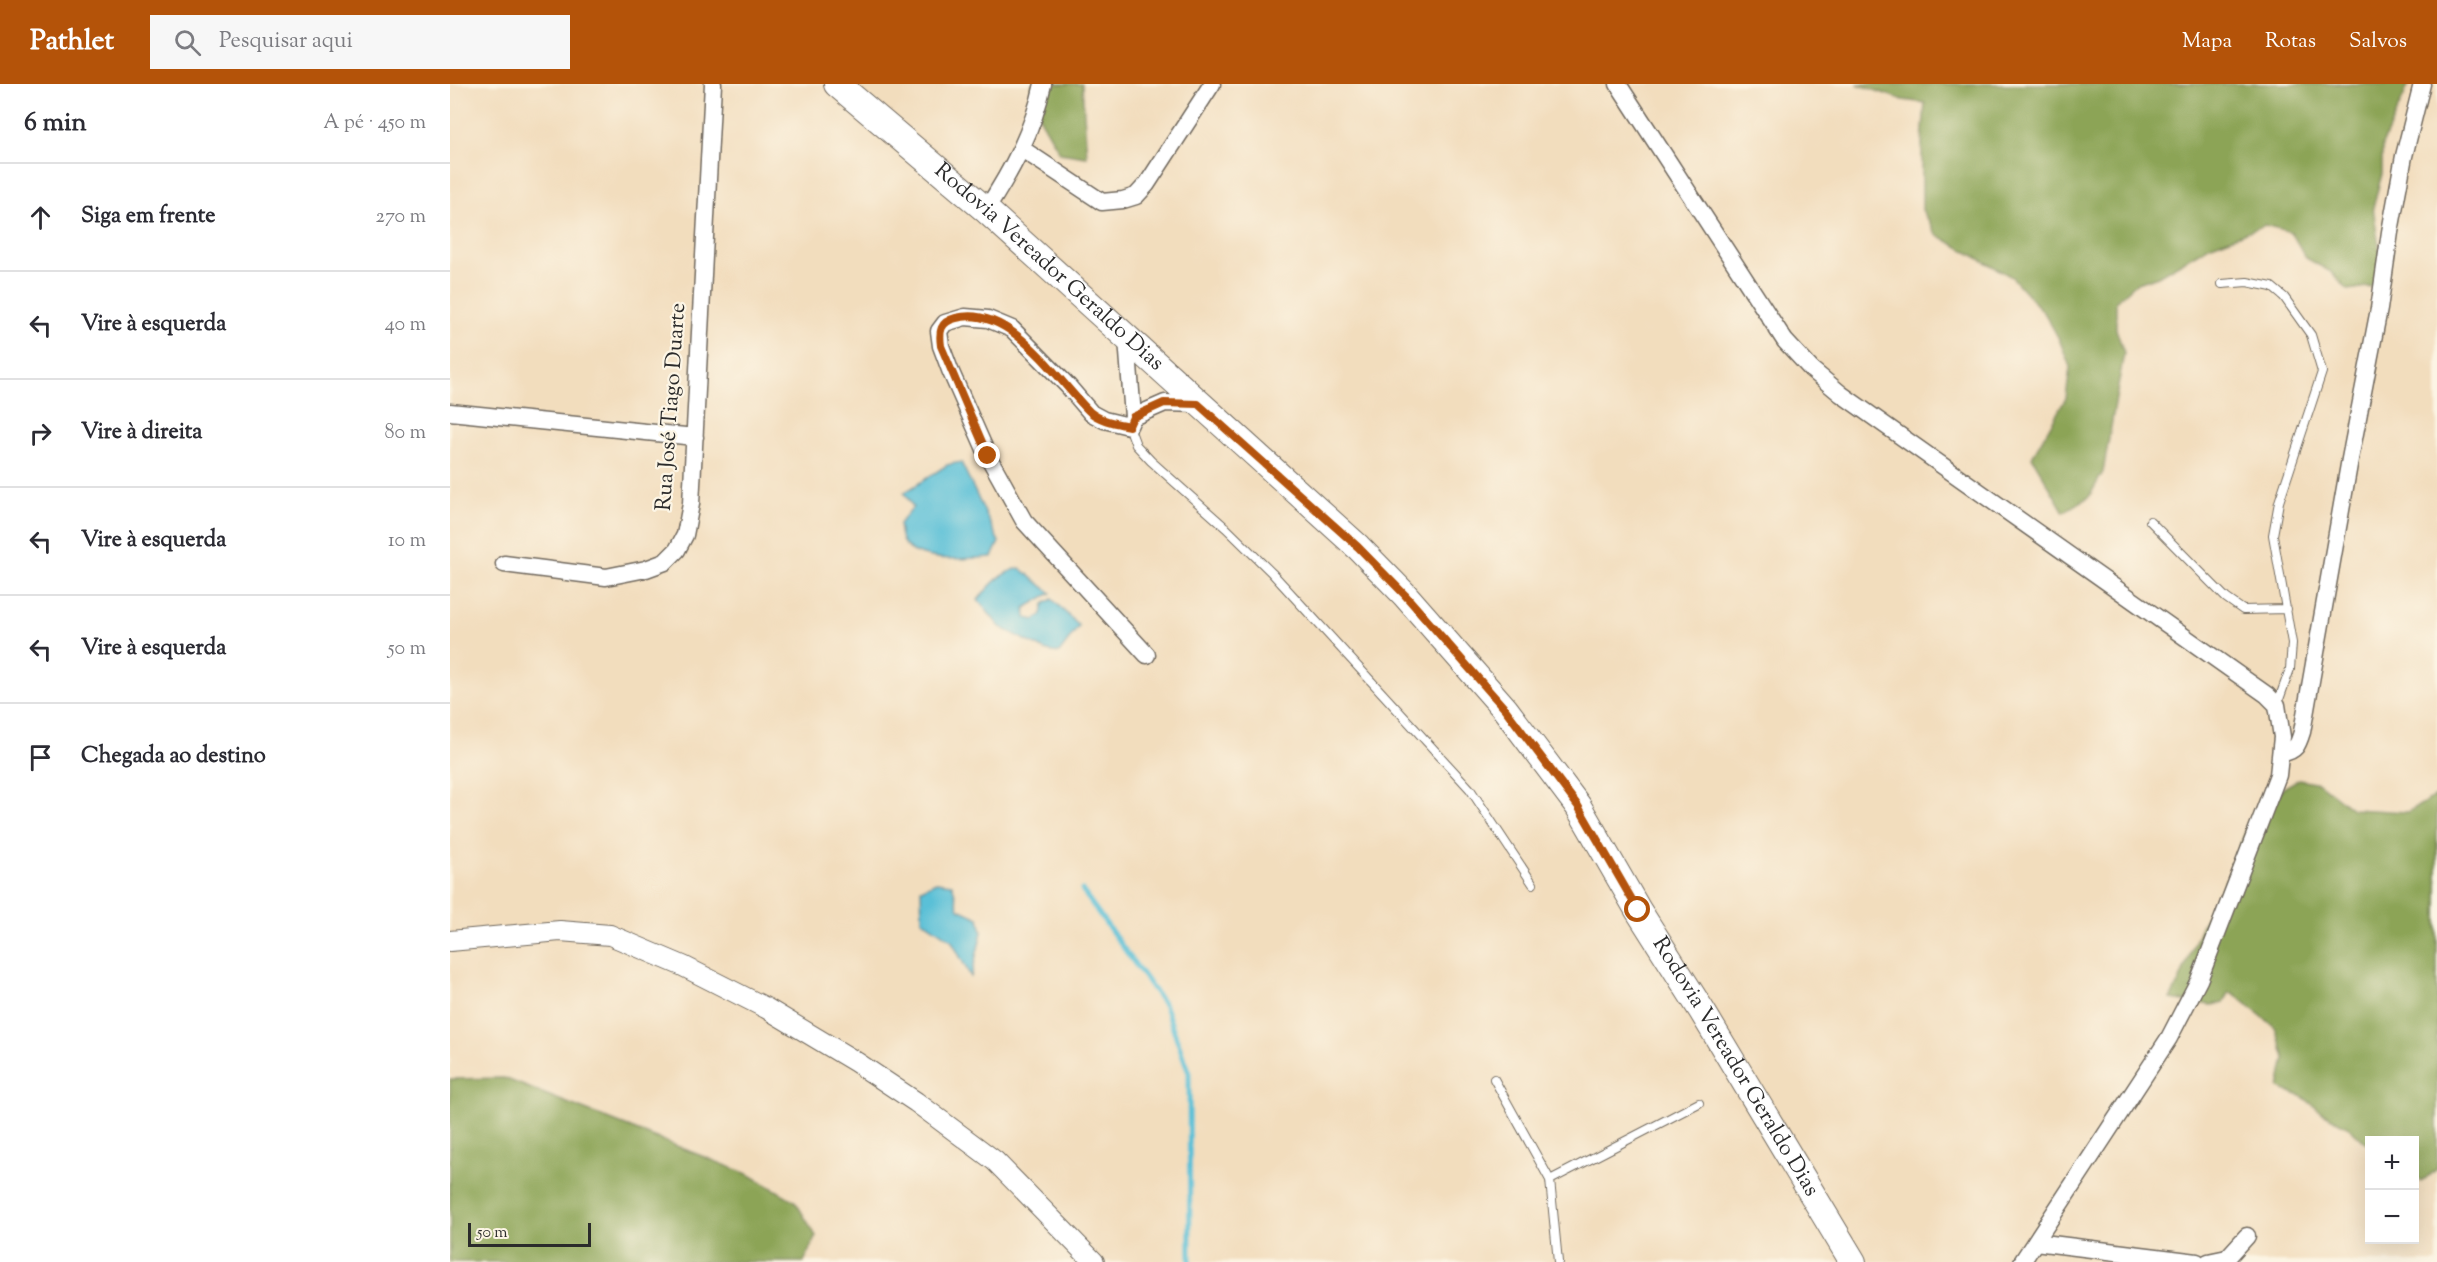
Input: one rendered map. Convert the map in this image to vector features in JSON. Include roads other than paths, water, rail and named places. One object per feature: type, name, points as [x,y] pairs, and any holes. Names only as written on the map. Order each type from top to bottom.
[{"type":"main road","name":"Rodovia Vereador Geraldo Dias","points":[[837,84],[986,210],[1358,547],[1405,595],[1505,709],[1578,806],[1638,910],[1702,1011],[1853,1262]]},
{"type":"street","name":"Rua José Tiago Duarte","points":[[504,564],[606,577],[646,569],[665,562],[677,550],[685,535],[691,504],[713,84]]},
{"type":"street","points":[[986,210],[1022,149],[1038,110],[1043,84]]},
{"type":"street","points":[[1022,149],[1102,202],[1136,196],[1161,166],[1212,84]]},
{"type":"street","points":[[1618,84],[1785,341],[1812,369],[1851,401],[2267,695],[2277,705],[2282,737],[2278,775],[2199,980],[2169,1038],[2022,1262]]},
{"type":"street","points":[[2282,753],[2293,751],[2296,748],[2302,732],[2379,309],[2400,178],[2422,84]]},
{"type":"street","points":[[1147,655],[1024,521],[988,456],[950,370],[941,346],[939,331],[941,326],[955,318],[965,317],[988,319],[1012,330],[1068,386],[1091,413],[1104,420],[1131,421],[1164,403],[1198,404]]},
{"type":"street","points":[[1126,339],[1131,421]]},
{"type":"street","points":[[450,412],[695,437]]},
{"type":"street","points":[[450,941],[560,931],[610,935],[682,966],[766,1008],[856,1062],[916,1102],[995,1161],[1094,1262]]},
{"type":"street","points":[[2208,1262],[2227,1258],[2247,1236]]},
{"type":"street","points":[[2035,1242],[2197,1262]]},
{"type":"lane","points":[[2222,284],[2247,282],[2272,287],[2284,297],[2311,335],[2319,355],[2322,372],[2279,502],[2273,535],[2292,643],[2290,669],[2277,705]]},
{"type":"lane","points":[[1131,421],[1136,445],[1150,461],[1226,528],[1272,573],[1470,789],[1533,884]]},
{"type":"lane","points":[[2150,521],[2226,598],[2243,610],[2287,609]]},
{"type":"lane","points":[[1494,1079],[1550,1180],[1558,1262]]},
{"type":"lane","points":[[1550,1180],[1699,1103]]},
{"type":"water","points":[[961,462],[999,542],[992,557],[970,559],[931,557],[910,549],[902,540],[899,524],[913,507],[904,493],[947,465]]},
{"type":"water","points":[[1020,568],[1051,593],[1025,608],[1026,618],[1035,620],[1042,614],[1044,604],[1052,599],[1079,626],[1059,653],[1047,651],[1000,627],[978,600],[1002,576]]},
{"type":"water","points":[[936,882],[952,884],[959,909],[979,918],[982,932],[971,977],[951,940],[922,920],[921,889]]},
{"type":"waterway","points":[[1082,890],[1165,1006],[1189,1073],[1190,1262]]}]
